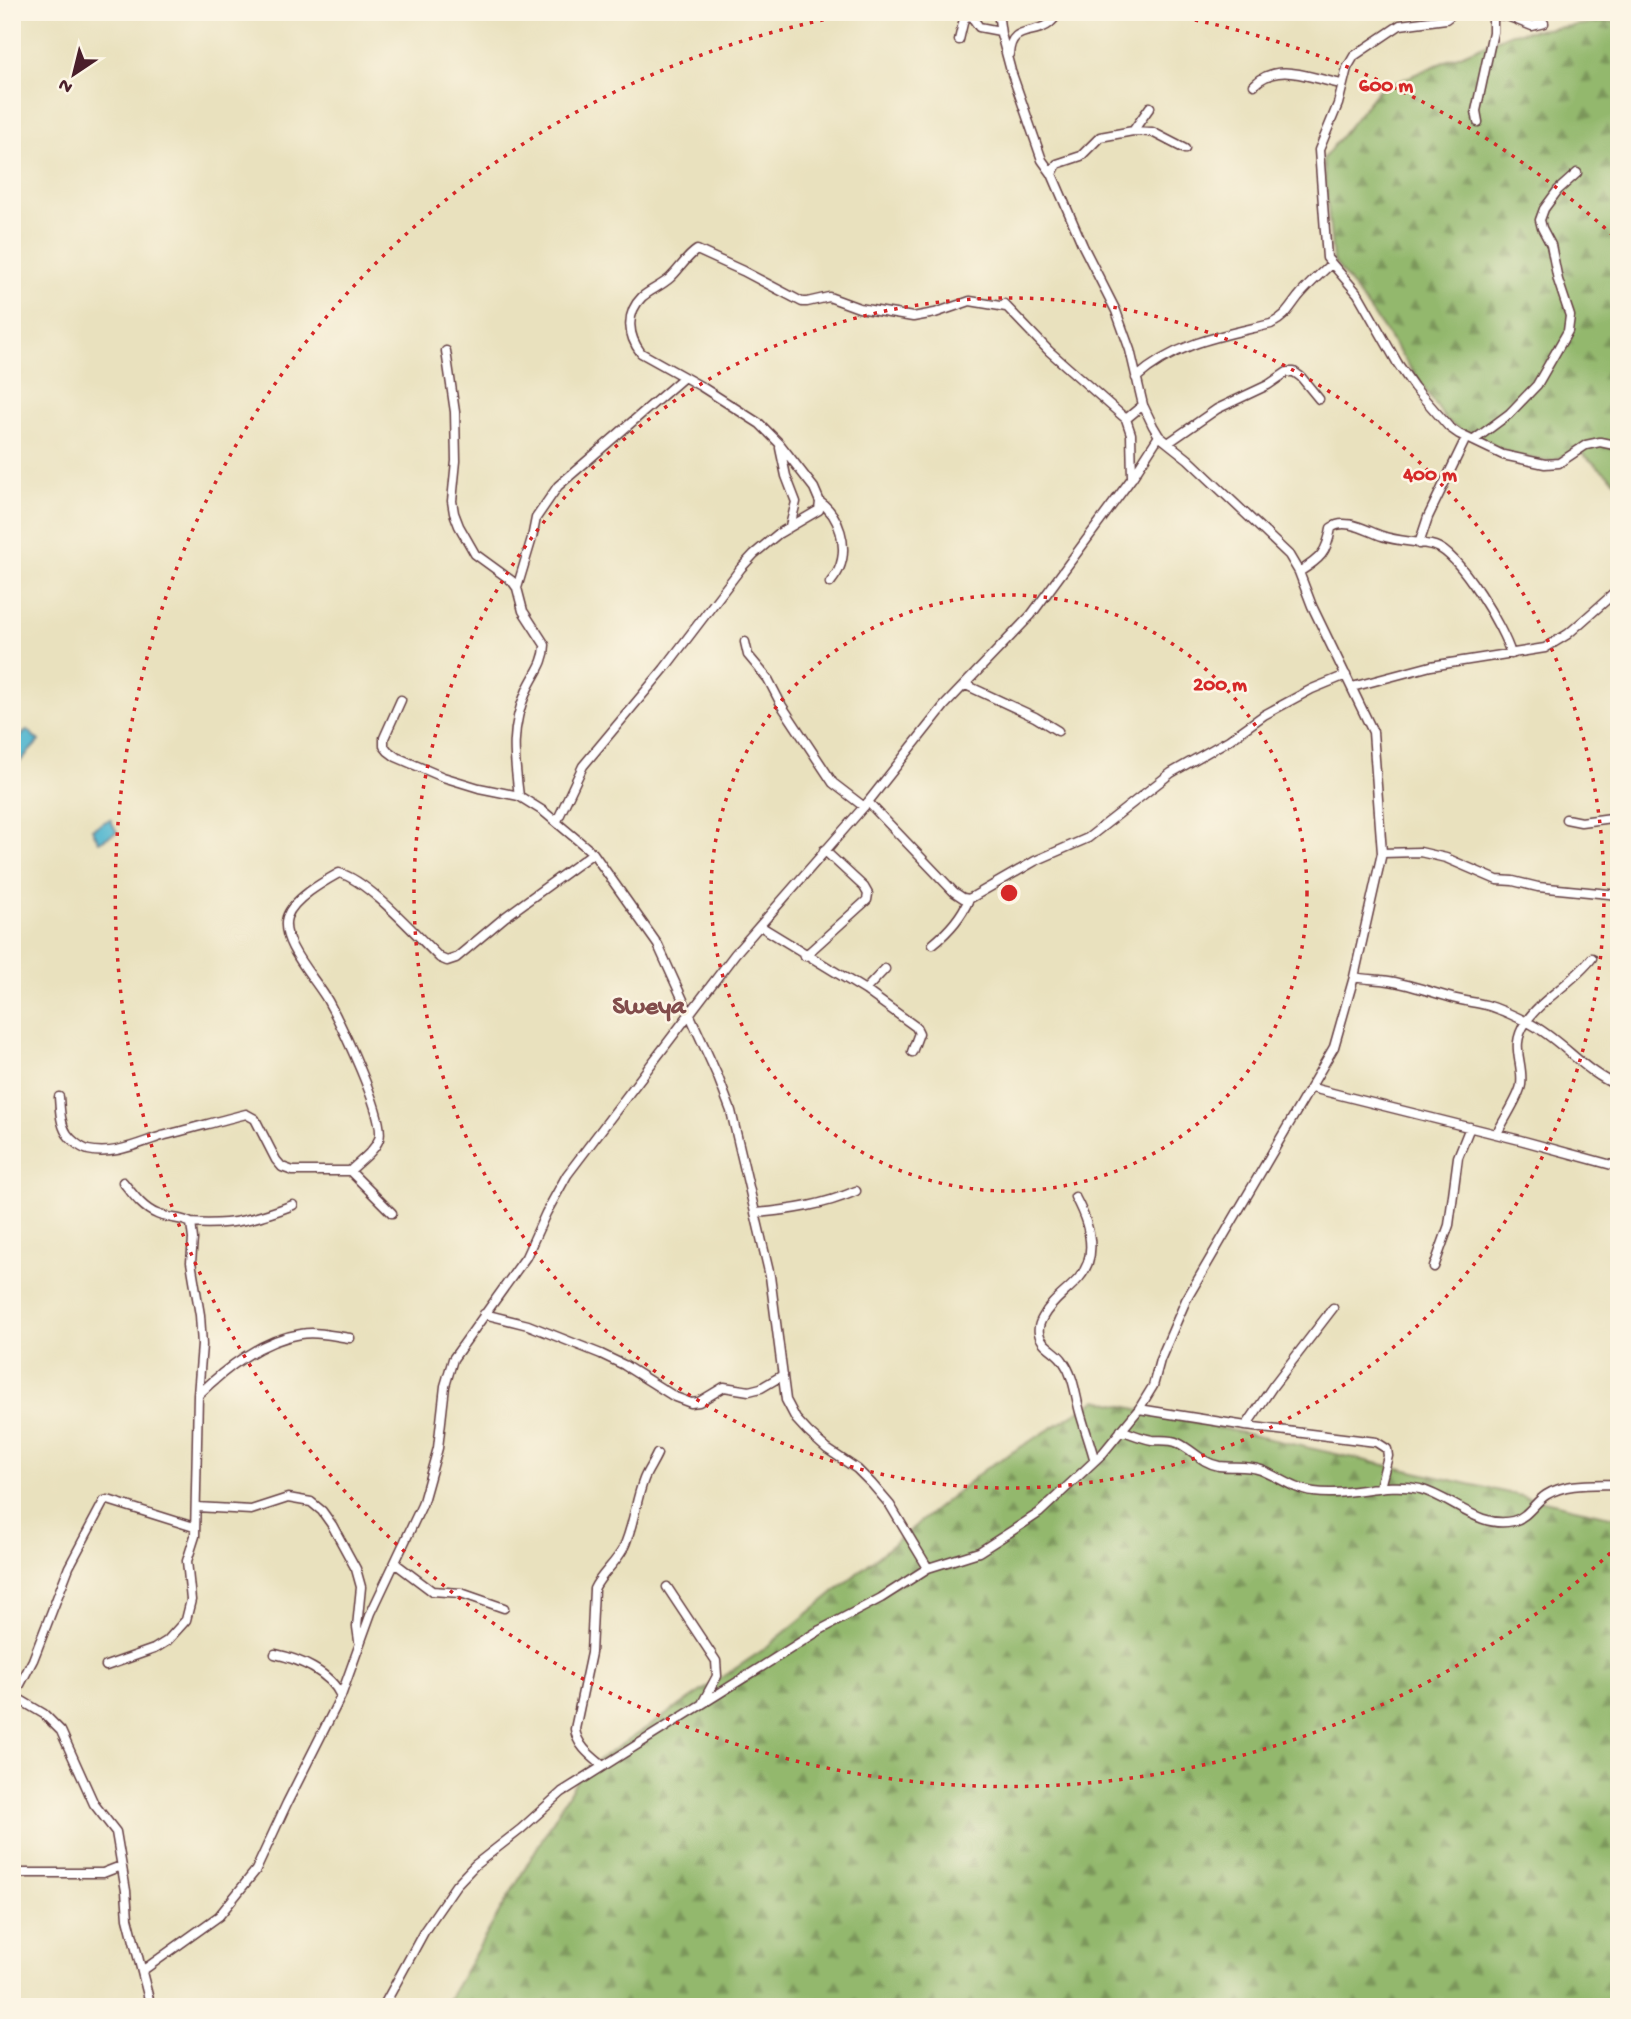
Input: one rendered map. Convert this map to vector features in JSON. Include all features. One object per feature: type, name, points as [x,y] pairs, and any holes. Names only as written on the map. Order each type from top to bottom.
[{"type":"street","points":[[383,2007],[425,1930],[456,1885],[475,1865],[516,1834],[562,1792],[820,1630],[881,1598],[928,1568],[979,1552],[1039,1513],[1094,1458],[1103,1453],[1139,1409],[1153,1386],[1160,1360],[1186,1300],[1334,1047],[1354,977],[1382,853],[1373,732],[1289,555],[1188,459],[1159,436],[1143,405],[1116,311],[1083,246],[1052,173],[1042,160],[1008,61],[998,12]]},
{"type":"street","points":[[1008,61],[1009,46],[1018,35],[1049,24],[1060,12]]},
{"type":"street","points":[[1469,12],[1455,12],[1446,19],[1400,25],[1354,57],[1319,150],[1325,251],[1331,264],[1358,295],[1414,387],[1449,427],[1503,454],[1534,463],[1553,465],[1586,446],[1600,442],[1619,446]]},
{"type":"street","points":[[1482,12],[1507,16],[1532,26],[1544,23]]},
{"type":"street","points":[[1478,122],[1476,111],[1493,32],[1493,13]]},
{"type":"street","points":[[959,40],[964,19],[968,16],[972,16],[979,27],[1000,31]]},
{"type":"street","points":[[1254,85],[1269,74],[1283,71],[1342,84]]},
{"type":"street","points":[[1133,131],[1150,107]]},
{"type":"street","points":[[1052,173],[1057,164],[1080,156],[1100,136],[1133,131],[1152,132],[1185,149]]},
{"type":"street","points":[[1419,544],[1428,517],[1470,439],[1508,414],[1537,385],[1568,331],[1570,317],[1558,280],[1551,245],[1540,220],[1544,209],[1558,190],[1577,173]]},
{"type":"street","points":[[557,821],[583,766],[664,669],[741,568],[754,554],[790,526],[819,510],[820,502],[814,488],[779,443],[743,412],[641,354],[634,345],[629,330],[638,302],[644,295],[666,282],[697,250],[802,302],[829,297],[859,307],[914,317],[970,301],[1003,304],[1049,351],[1126,419],[1131,433],[1132,478]]},
{"type":"street","points":[[1136,378],[1169,354],[1281,319],[1299,296],[1331,264]]},
{"type":"street","points":[[446,351],[455,412],[456,461],[452,501],[454,513],[475,554],[512,581],[517,588],[523,611],[545,645],[543,661],[527,690],[514,739],[513,763],[519,796]]},
{"type":"street","points":[[1168,443],[1217,409],[1268,385],[1287,372],[1294,372],[1301,377],[1319,400]]},
{"type":"street","points":[[517,588],[533,538],[536,518],[549,497],[558,486],[684,377]]},
{"type":"street","points":[[1126,419],[1143,405]]},
{"type":"street","points":[[142,1971],[219,1916],[256,1870],[341,1696],[384,1585],[422,1505],[438,1448],[445,1386],[453,1359],[526,1258],[545,1213],[568,1175],[734,954],[865,804],[944,706],[1031,615],[1132,478],[1159,436]]},
{"type":"street","points":[[779,443],[786,476],[796,502],[790,526]]},
{"type":"street","points":[[820,502],[830,509],[837,521],[841,537],[842,555],[839,568],[830,583]]},
{"type":"street","points":[[1299,572],[1323,554],[1329,544],[1331,528],[1337,524],[1350,524],[1389,539],[1434,545],[1451,557],[1496,619],[1511,654]]},
{"type":"street","points":[[1352,687],[1431,666],[1533,651],[1555,644],[1619,589]]},
{"type":"street","points":[[746,642],[748,655],[768,679],[780,704],[833,783],[865,804],[954,892],[970,899]]},
{"type":"street","points":[[933,944],[946,934],[963,914],[970,899],[1035,862],[1088,838],[1171,773],[1229,740],[1264,715],[1312,689],[1346,675]]},
{"type":"street","points":[[966,685],[1035,717],[1058,731]]},
{"type":"street","points":[[401,700],[384,738],[384,746],[388,751],[443,777],[519,796],[557,821],[593,853],[658,945],[718,1077],[730,1111],[757,1213],[770,1276],[783,1360],[786,1400],[796,1419],[827,1449],[857,1469],[890,1505],[928,1568]]},
{"type":"street","points":[[1566,819],[1581,822],[1619,817]]},
{"type":"street","points":[[806,956],[834,928],[863,906],[868,894],[864,887],[824,850]]},
{"type":"street","points":[[1382,853],[1420,852],[1446,858],[1497,880],[1619,895]]},
{"type":"street","points":[[59,1097],[61,1119],[66,1133],[75,1143],[88,1150],[137,1146],[246,1114],[255,1119],[275,1160],[282,1167],[293,1171],[350,1171],[373,1148],[381,1131],[369,1092],[330,1004],[295,951],[286,931],[286,918],[292,907],[320,883],[339,873],[349,876],[368,889],[440,958],[447,961],[456,958],[505,917],[593,853]]},
{"type":"street","points":[[760,926],[864,990],[916,1027],[919,1032],[912,1052]]},
{"type":"street","points":[[1497,1134],[1521,1085],[1516,1054],[1526,1022],[1578,975],[1592,958]]},
{"type":"street","points":[[864,990],[885,969]]},
{"type":"street","points":[[1354,977],[1379,979],[1488,1006],[1526,1022],[1557,1040],[1597,1075],[1619,1086]]},
{"type":"street","points":[[1312,1087],[1619,1167]]},
{"type":"street","points":[[1434,1268],[1449,1225],[1458,1157],[1470,1127]]},
{"type":"street","points":[[350,1171],[392,1213]]},
{"type":"street","points":[[123,1182],[140,1203],[156,1214],[191,1223],[218,1225],[253,1220],[293,1205]]},
{"type":"street","points":[[757,1213],[793,1210],[835,1200],[856,1191]]},
{"type":"street","points":[[1075,1197],[1088,1228],[1091,1244],[1089,1254],[1079,1278],[1055,1299],[1046,1311],[1039,1324],[1038,1333],[1043,1342],[1062,1358],[1067,1366],[1094,1458]]},
{"type":"street","points":[[106,1666],[154,1649],[167,1641],[186,1619],[191,1600],[187,1562],[193,1548],[196,1507],[198,1395],[202,1345],[191,1262],[191,1223]]},
{"type":"street","points":[[1247,1426],[1273,1386],[1332,1308]]},
{"type":"street","points":[[484,1314],[528,1325],[601,1354],[624,1364],[675,1397],[691,1403],[699,1402],[724,1387],[749,1391],[783,1376]]},
{"type":"street","points":[[198,1395],[241,1359],[270,1344],[299,1334],[312,1333],[350,1338]]},
{"type":"street","points":[[1139,1409],[1383,1445],[1388,1456],[1380,1487]]},
{"type":"street","points":[[1121,1430],[1141,1437],[1175,1442],[1206,1462],[1219,1466],[1247,1466],[1262,1470],[1303,1490],[1317,1493],[1348,1492],[1401,1486],[1438,1495],[1472,1515],[1488,1520],[1514,1521],[1559,1489],[1619,1484]]},
{"type":"street","points":[[603,1766],[580,1745],[575,1729],[591,1653],[594,1589],[623,1549],[635,1517],[644,1479],[657,1454]]},
{"type":"street","points":[[196,1507],[251,1510],[288,1498],[311,1502],[332,1525],[356,1569],[361,1587],[359,1644]]},
{"type":"street","points":[[150,2007],[128,1918],[127,1891],[116,1832],[94,1804],[61,1731],[44,1714],[13,1696],[33,1660],[69,1567],[104,1501],[194,1527]]},
{"type":"street","points":[[396,1564],[432,1591],[461,1593],[504,1608]]},
{"type":"street","points":[[667,1587],[716,1661],[717,1676],[702,1705]]},
{"type":"street","points":[[275,1654],[304,1663],[327,1678],[338,1688],[341,1696]]},
{"type":"street","points":[[12,1873],[103,1873],[121,1866]]},
{"type":"green space","points":[[1613,21],[1619,25],[1619,484],[1578,450],[1550,462],[1518,456],[1483,439],[1465,434],[1446,420],[1333,260],[1323,159],[1378,90],[1512,33]]},
{"type":"green space","points":[[1097,1400],[1619,1518],[1619,2007],[444,2007],[582,1771],[763,1650],[985,1469]]},
{"type":"water","points":[[27,730],[39,741],[16,766],[12,763],[12,746]]},
{"type":"water","points":[[110,819],[117,832],[99,842],[92,829]]},
{"type":"district","name":"Sweya","points":[[649,1008]]}]
